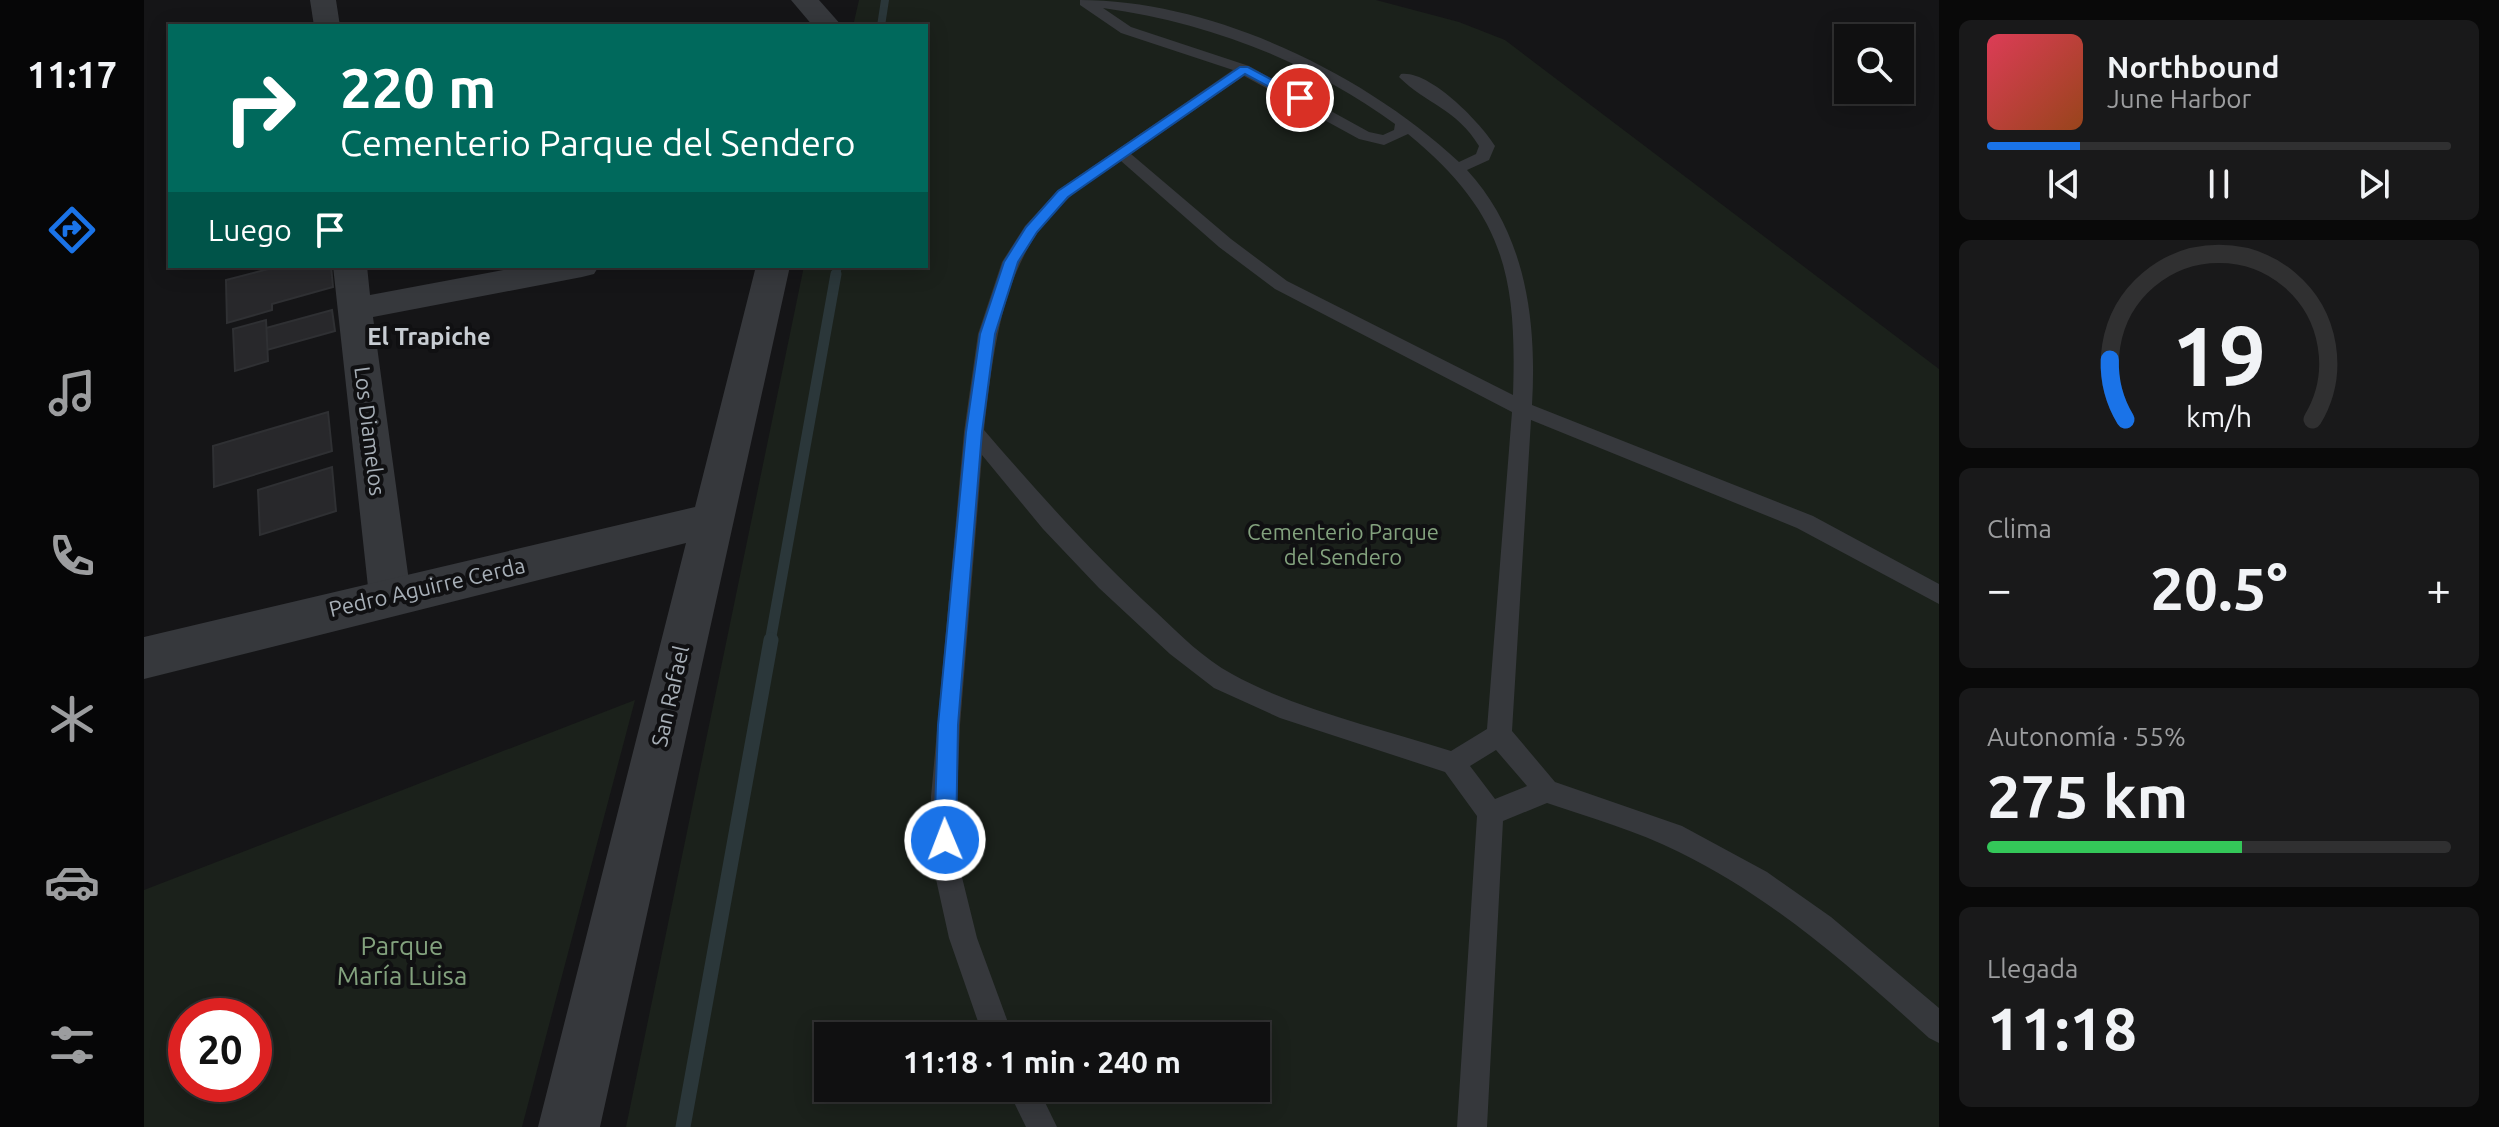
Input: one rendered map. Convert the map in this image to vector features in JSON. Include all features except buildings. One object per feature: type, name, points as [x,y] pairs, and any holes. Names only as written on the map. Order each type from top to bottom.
[{"type":"street","points":[[323,0],[327,24]]},
{"type":"street","points":[[804,0],[826,24]]},
{"type":"street","name":"Los Diamelos","points":[[350,268],[390,596]]},
{"type":"street","points":[[355,309],[571,268]]},
{"type":"street","name":"San Rafael","points":[[569,1127],[773,268]]},
{"type":"street","name":"Pedro Aguirre Cerda","points":[[144,658],[711,520]]},
{"type":"lane","points":[[1083,1],[1126,30],[1204,53],[1244,69],[1371,138],[1396,137],[1401,133],[1403,123]]},
{"type":"lane","points":[[1083,1],[1160,15],[1262,45],[1342,83],[1403,123],[1457,169],[1491,213],[1511,258],[1522,308],[1521,408],[1499,735],[1547,791],[1645,823],[1758,881],[1849,948],[1939,1028]]},
{"type":"lane","points":[[992,1022],[963,938],[945,861],[944,797],[974,432],[987,334],[1011,262],[1046,211],[1063,194],[1120,152],[1244,69]]},
{"type":"lane","points":[[1406,77],[1447,103],[1483,138],[1487,146],[1483,157],[1457,169]]},
{"type":"lane","points":[[1120,152],[1225,243],[1281,285],[1521,408],[1805,522],[1939,595]]},
{"type":"lane","points":[[974,432],[1099,573],[1149,622],[1222,681],[1280,707],[1453,763],[1490,813],[1472,1127]]},
{"type":"lane","points":[[1453,763],[1499,735]]},
{"type":"lane","points":[[1490,813],[1547,791]]},
{"type":"lane","points":[[1029,1102],[1042,1127]]},
{"type":"green space","name":"Cementerio Parque del Sendero","points":[[859,0],[1376,0],[1459,22],[1505,40],[1939,369],[1939,1127],[626,1127],[804,268],[928,268],[928,24],[853,24]]},
{"type":"green space","name":"Parque María Luisa","points":[[635,700],[522,1127],[144,1127],[144,890]]},
{"type":"waterway","points":[[881,24],[885,0]]},
{"type":"waterway","points":[[836,276],[838,268]]},
{"type":"waterway","points":[[770,642],[836,274]]},
{"type":"waterway","points":[[683,1127],[771,640]]},
{"type":"district","name":"El Trapiche","points":[[429,337]]},
{"type":"route","points":[[945,840],[948,725],[974,432],[987,334],[1011,262],[1031,230],[1063,194],[1244,69],[1300,98]]}]
